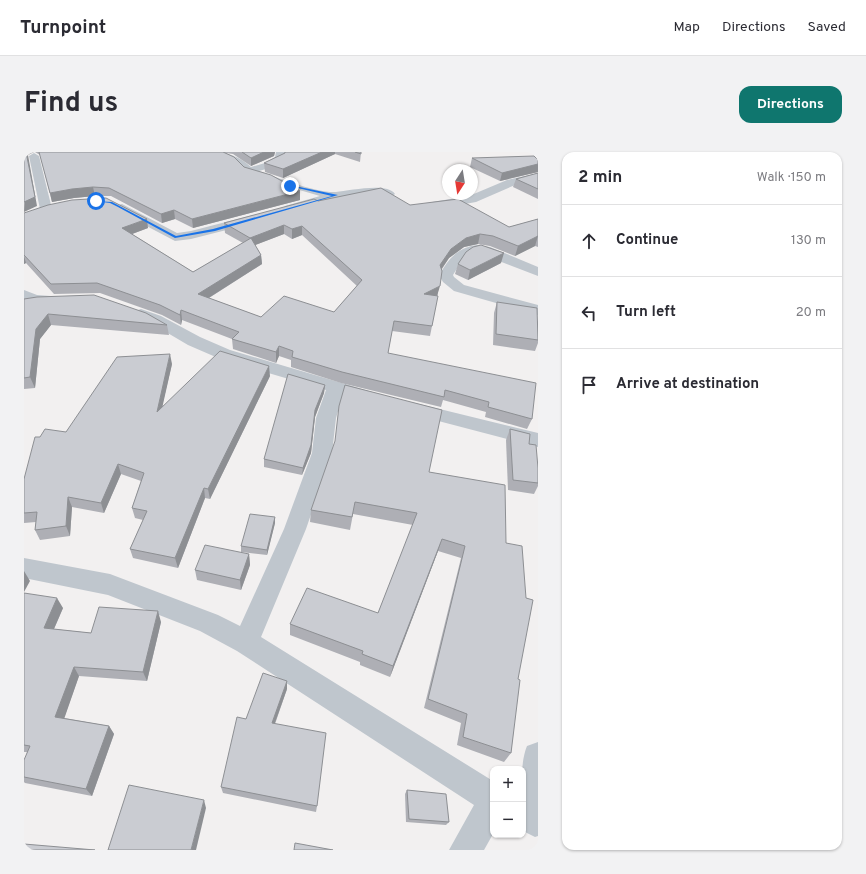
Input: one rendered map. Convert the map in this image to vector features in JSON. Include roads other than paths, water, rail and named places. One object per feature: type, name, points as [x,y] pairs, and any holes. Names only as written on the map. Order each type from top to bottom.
[{"type":"street","points":[[216,152],[239,162],[248,172],[310,191],[337,195]]},
{"type":"street","points":[[248,172],[269,165],[280,158],[281,152]]},
{"type":"street","points":[[34,156],[46,209]]},
{"type":"street","points":[[420,206],[436,206],[472,199],[511,182],[538,176]]},
{"type":"street","points":[[278,212],[337,195],[383,191],[398,200]]},
{"type":"street","points":[[111,202],[175,237],[191,235],[264,216]]},
{"type":"street","points":[[31,216],[46,209],[60,206]]},
{"type":"street","points":[[538,272],[485,250],[476,248],[455,259],[446,275],[448,279],[459,288],[538,310]]},
{"type":"street","points":[[24,295],[31,299],[43,301],[73,300]]},
{"type":"street","points":[[126,309],[155,319],[194,341],[224,354],[336,389],[538,440]]},
{"type":"street","points":[[246,642],[294,529],[322,453],[326,418],[336,389]]},
{"type":"street","points":[[24,568],[110,585],[209,622],[246,642],[490,798]]},
{"type":"street","points":[[532,819],[538,757]]},
{"type":"street","points":[[466,850],[492,802]]}]
